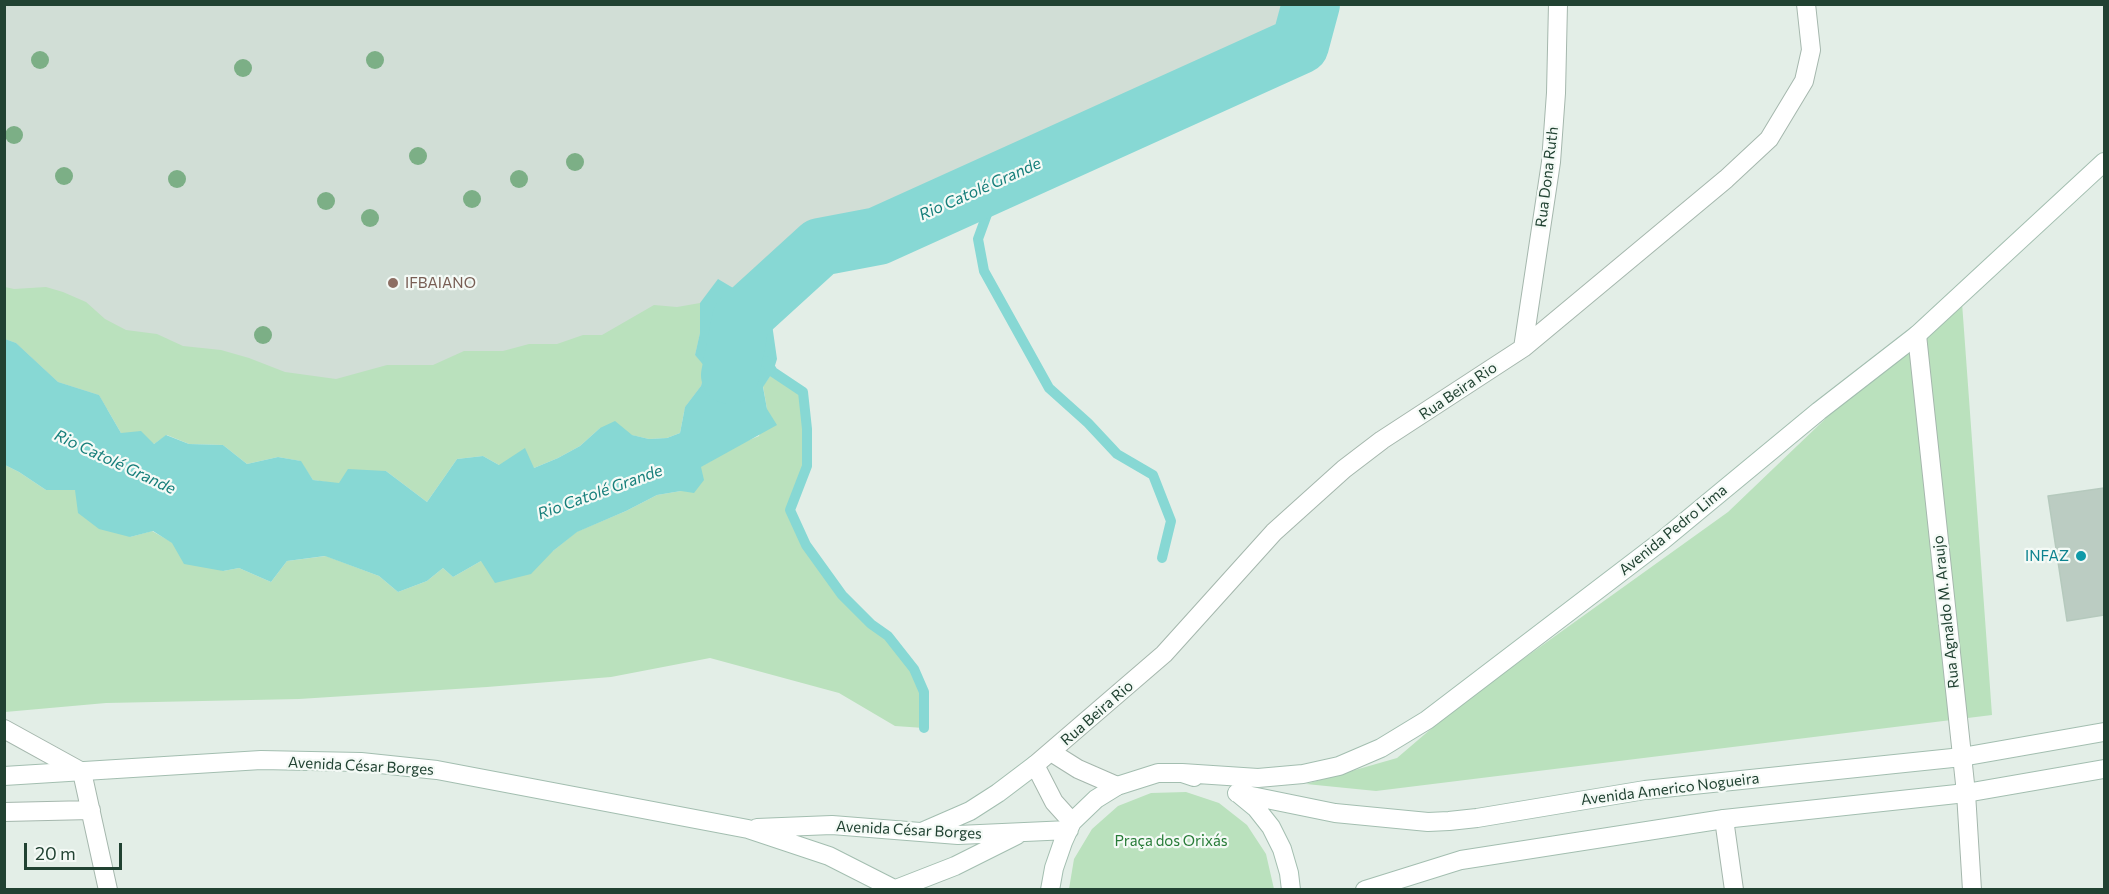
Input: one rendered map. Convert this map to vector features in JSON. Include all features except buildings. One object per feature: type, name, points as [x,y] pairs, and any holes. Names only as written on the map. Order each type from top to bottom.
[{"type":"street","name":"Rua Dona Ruth","points":[[1522,348],[1551,162],[1556,93],[1558,4]]},
{"type":"street","name":"Rua Beira Rio","points":[[921,832],[970,811],[998,793],[1051,752],[1164,654],[1274,532],[1344,469],[1522,348],[1726,179],[1769,139],[1804,81],[1811,50],[1806,4]]},
{"type":"street","name":"Avenida Pedro Lima","points":[[1182,773],[1258,778],[1303,774],[1339,766],[1381,748],[1418,726],[1663,540],[1917,335],[2104,162]]},
{"type":"street","name":"Rua Agnaldo M. Araujo","points":[[1917,335],[1966,793],[1972,890]]},
{"type":"street","points":[[4,729],[82,772],[108,890]]},
{"type":"street","name":"Avenida Americo Nogueira","points":[[1237,793],[1335,813],[1439,821],[1477,818],[1645,790],[1962,757],[2104,732]]},
{"type":"street","name":"Rua Beira Rio","points":[[1051,752],[1078,769],[1117,786]]},
{"type":"street","name":"Avenida César Borges","points":[[4,776],[261,760],[361,762],[438,770],[748,829],[829,856],[896,890]]},
{"type":"street","points":[[1035,765],[1054,802],[1071,826]]},
{"type":"street","points":[[1365,890],[1461,860],[1724,819],[1966,793],[2104,769]]},
{"type":"street","points":[[1050,890],[1054,868],[1071,826],[1096,799],[1117,786],[1158,773],[1182,773],[1237,793],[1256,808],[1271,828],[1282,849],[1289,873],[1290,890]]},
{"type":"street","points":[[4,812],[91,810]]},
{"type":"street","points":[[1724,819],[1734,890]]},
{"type":"street","name":"Avenida César Borges","points":[[748,829],[832,825],[958,835],[1024,832],[1071,826]]},
{"type":"street","points":[[896,890],[955,866],[1024,832]]},
{"type":"shaded area","name":"IFBAIANO","points":[[4,5],[1311,5],[1300,45],[878,236],[820,247],[742,319],[722,411],[5,409]]},
{"type":"green space","points":[[5,287],[14,289],[46,287],[86,302],[105,319],[126,330],[157,334],[183,346],[221,350],[285,372],[336,379],[387,365],[433,365],[464,351],[503,351],[529,344],[557,344],[583,335],[602,335],[654,305],[677,307],[700,303],[700,333],[695,355],[706,367],[701,386],[685,407],[680,433],[667,438],[649,439],[600,428],[580,446],[534,468],[499,465],[483,456],[457,459],[427,502],[386,471],[339,484],[313,480],[300,461],[278,457],[247,464],[223,445],[189,444],[167,435],[154,444],[121,433],[99,395],[58,382],[16,343],[5,339]]},
{"type":"green space","points":[[1961,289],[1992,715],[1376,791],[1306,784],[1397,758],[1459,705],[1728,512]]},
{"type":"green space","points":[[773,372],[803,392],[807,429],[807,466],[790,510],[806,545],[842,595],[871,624],[888,636],[914,669],[924,692],[924,728],[895,726],[839,693],[710,658],[611,677],[487,687],[299,699],[106,703],[5,712],[5,465],[46,490],[75,490],[130,537],[152,531],[223,571],[239,568],[271,582],[287,561],[326,556],[379,576],[398,592],[427,581],[443,568],[453,577],[481,561],[553,551],[576,532],[657,495],[681,491],[700,467],[759,436],[767,409],[763,386]]},
{"type":"green space","name":"Praça dos Orixás","points":[[1186,792],[1219,803],[1247,825],[1266,854],[1274,889],[1069,889],[1074,859],[1092,829],[1118,806],[1151,793]]},
{"type":"water","points":[[718,279],[770,310],[777,359],[773,372],[763,387],[767,409],[777,425],[701,467],[704,480],[694,493],[681,491],[657,495],[577,532],[553,551],[531,574],[495,583],[481,561],[453,577],[443,568],[427,581],[398,592],[379,576],[325,556],[287,561],[271,582],[239,568],[223,571],[184,564],[172,543],[153,531],[130,537],[99,529],[78,513],[75,490],[46,490],[5,465],[5,339],[16,343],[58,382],[99,395],[121,433],[141,431],[154,444],[166,435],[189,444],[223,445],[247,464],[278,457],[301,461],[313,480],[339,483],[348,469],[386,471],[427,502],[457,459],[483,456],[499,465],[525,448],[534,468],[580,446],[600,428],[615,421],[632,435],[649,439],[667,438],[680,433],[685,407],[701,386],[706,368],[695,355],[700,333],[700,303]]},
{"type":"waterway","name":"Rio Catolé Grande","points":[[730,375],[741,319],[820,247],[878,236],[1300,45],[1311,4]]},
{"type":"waterway","points":[[999,181],[978,239],[984,271],[1049,388],[1088,423],[1117,454],[1153,475],[1171,521],[1162,558]]},
{"type":"waterway","points":[[766,361],[773,372],[803,392],[807,429],[807,466],[790,510],[806,545],[842,595],[871,624],[888,636],[914,669],[924,692],[924,728]]},
{"type":"place","name":"IFBAIANO","points":[[393,283]]},
{"type":"place","name":"INFAZ","points":[[2081,556]]}]
